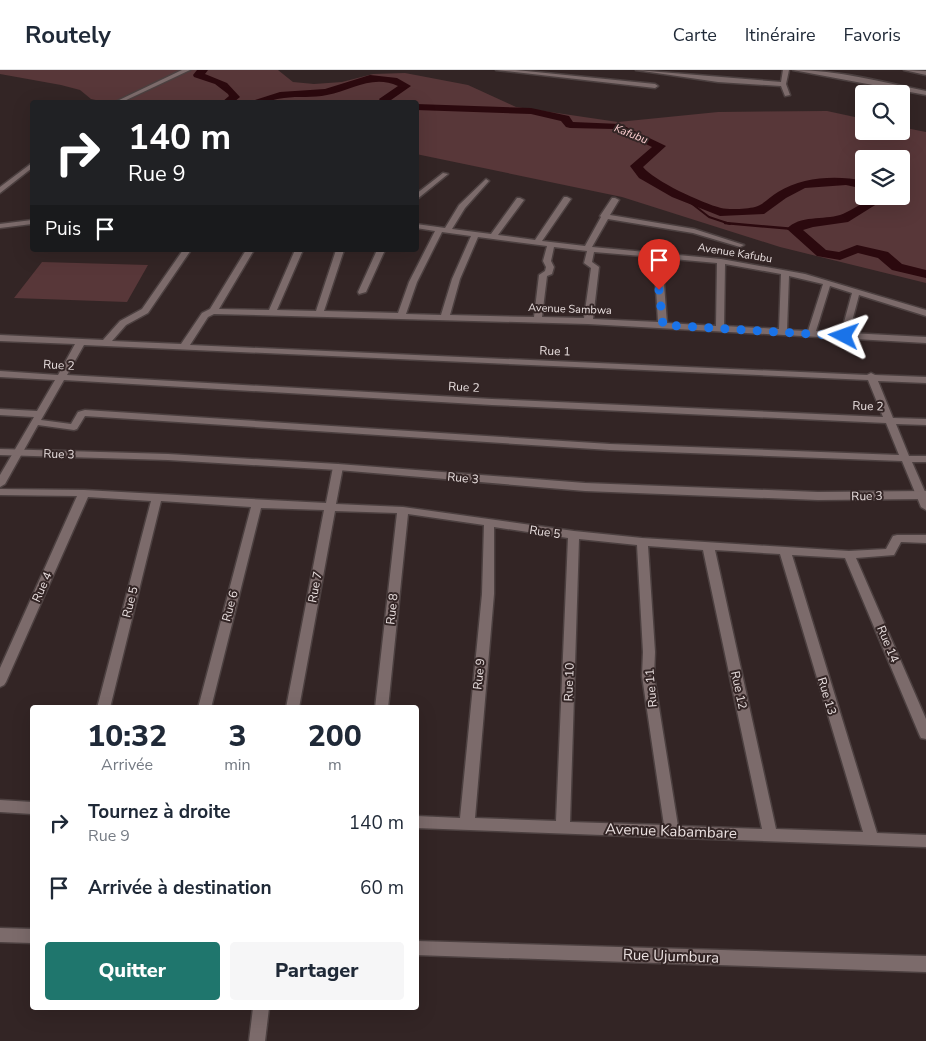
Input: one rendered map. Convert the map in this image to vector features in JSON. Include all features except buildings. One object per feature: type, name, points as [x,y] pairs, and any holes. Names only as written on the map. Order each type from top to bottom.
[{"type":"street","points":[[122,100],[187,70]]},
{"type":"street","points":[[499,70],[655,86]]},
{"type":"street","points":[[594,80],[598,76],[596,70]]},
{"type":"street","points":[[639,70],[718,80],[783,84]]},
{"type":"street","points":[[786,70],[783,84],[787,96]]},
{"type":"street","points":[[796,70],[854,78],[926,93]]},
{"type":"street","points":[[908,70],[926,73]]},
{"type":"street","points":[[0,191],[30,167]]},
{"type":"street","points":[[419,196],[445,174]]},
{"type":"street","points":[[401,316],[413,282],[443,230],[462,206],[486,181]]},
{"type":"street","points":[[537,243],[566,199]]},
{"type":"street","points":[[493,236],[520,200]]},
{"type":"street","points":[[588,321],[595,267],[588,263],[589,249],[604,216],[615,200]]},
{"type":"street","points":[[604,216],[694,231],[740,245]]},
{"type":"street","points":[[0,226],[30,222]]},
{"type":"street","name":"Avenue Kafubu","points":[[419,226],[589,249],[720,261],[827,283],[926,314]]},
{"type":"street","points":[[445,317],[456,279],[475,234]]},
{"type":"street","points":[[538,319],[543,275],[549,272],[550,267],[547,261],[551,244]]},
{"type":"street","points":[[106,344],[123,323],[145,311],[186,252]]},
{"type":"street","points":[[183,348],[205,315],[213,311],[249,252]]},
{"type":"street","points":[[272,312],[298,252]]},
{"type":"street","points":[[319,314],[339,252]]},
{"type":"street","points":[[362,292],[380,252]]},
{"type":"street","points":[[658,255],[663,325]]},
{"type":"street","points":[[720,261],[722,276],[719,301],[720,328]]},
{"type":"street","points":[[783,332],[785,273]]},
{"type":"street","points":[[811,334],[827,283]]},
{"type":"street","points":[[844,336],[856,293]]},
{"type":"street","name":"Avenue Sambwa","points":[[213,311],[588,321],[926,340]]},
{"type":"street","name":"Rue 1","points":[[0,338],[183,348],[871,376],[926,380]]},
{"type":"street","points":[[0,484],[80,342]]},
{"type":"street","name":"Rue 2","points":[[0,374],[926,422]]},
{"type":"street","points":[[871,376],[905,459],[923,495],[926,507]]},
{"type":"street","points":[[0,412],[74,427],[81,414],[85,412],[416,436],[713,452],[926,459]]},
{"type":"street","name":"Rue 3","points":[[0,452],[168,457],[338,467],[585,488],[818,496],[923,495]]},
{"type":"street","name":"Rue 7","points":[[293,705],[338,467]]},
{"type":"street","name":"Rue 5","points":[[0,492],[84,492],[257,504],[403,510],[574,536],[785,552],[849,555],[890,552],[897,539],[926,538]]},
{"type":"street","name":"Rue 4","points":[[0,682],[84,492]]},
{"type":"street","name":"Rue 5","points":[[104,705],[157,497]]},
{"type":"street","name":"Rue 6","points":[[205,705],[257,504]]},
{"type":"street","name":"Rue 8","points":[[381,705],[403,510]]},
{"type":"street","name":"Rue 9","points":[[467,824],[488,594],[489,524]]},
{"type":"street","name":"Rue 10","points":[[563,828],[574,536]]},
{"type":"street","name":"Rue 11","points":[[642,542],[650,652],[648,676],[672,832]]},
{"type":"street","name":"Rue 12","points":[[708,546],[770,834]]},
{"type":"street","name":"Rue 13","points":[[785,552],[822,681],[872,838]]},
{"type":"street","name":"Rue 14","points":[[849,555],[926,734]]},
{"type":"street","points":[[0,806],[30,808]]},
{"type":"street","name":"Avenue Kabambare","points":[[419,822],[926,841]]},
{"type":"street","points":[[0,935],[30,936]]},
{"type":"street","name":"Rue Ujumbura","points":[[419,948],[926,964]]},
{"type":"street","points":[[257,1041],[261,1010]]},
{"type":"shaded area","points":[[0,70],[278,70],[293,82],[314,84],[342,82],[373,74],[405,73],[468,85],[516,107],[618,122],[718,112],[827,111],[855,117],[855,140],[910,140],[910,129],[926,132],[926,283],[780,247],[622,197],[419,155],[419,100],[96,100],[91,99],[80,90],[0,74]]},
{"type":"shaded area","points":[[42,262],[148,265],[127,302],[14,298]]},
{"type":"waterway","name":"Kafubu","points":[[203,70],[198,75],[219,82],[228,88],[235,97],[230,100]]},
{"type":"waterway","name":"Kafubu","points":[[265,100],[280,95],[326,92],[370,78],[393,80],[406,86],[385,100]]},
{"type":"waterway","name":"Kafubu","points":[[419,107],[531,111],[565,118],[570,125],[616,126],[660,146],[636,166],[643,175],[676,194],[720,212],[759,211],[782,195],[802,185],[846,181],[855,183]]},
{"type":"waterway","points":[[682,196],[709,217],[728,223]]},
{"type":"waterway","name":"Kafubu","points":[[869,205],[843,219],[811,223],[794,229],[822,253],[840,256],[857,249],[883,255],[897,267],[926,274]]},
{"type":"waterway","points":[[728,223],[794,229]]},
{"type":"route","points":[[659,290],[663,325],[844,336]]}]
